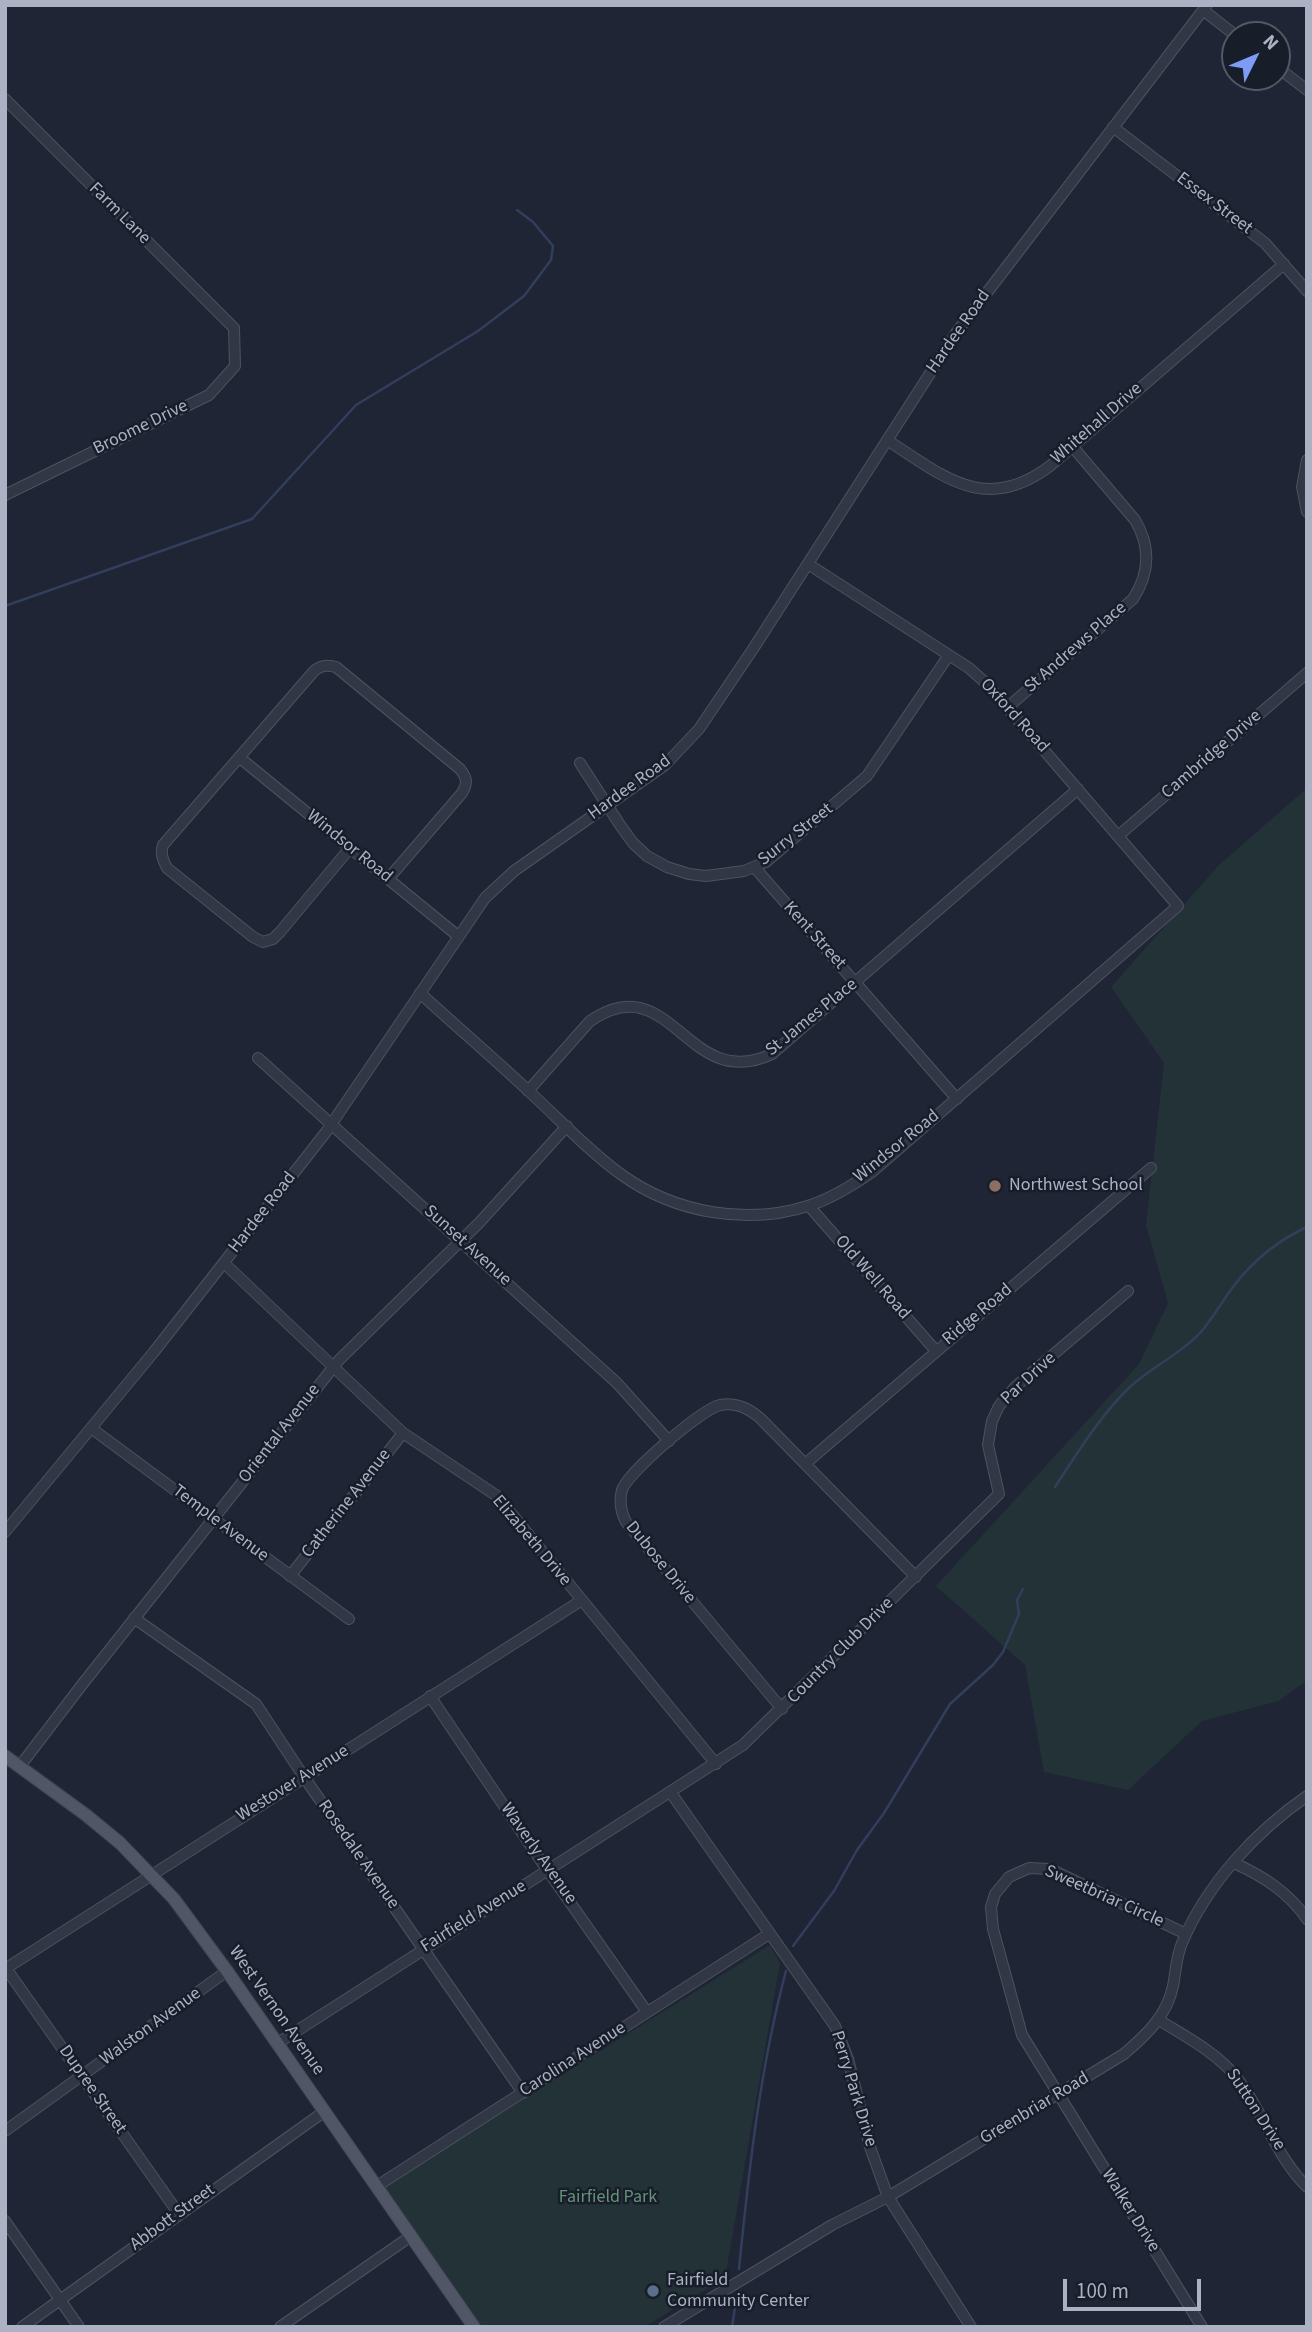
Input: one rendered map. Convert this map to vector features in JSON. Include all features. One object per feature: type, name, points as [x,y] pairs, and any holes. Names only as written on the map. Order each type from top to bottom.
[{"type":"main road","name":"West Vernon Avenue","points":[[5,1756],[86,1815],[153,1875],[191,1920],[474,2327]]},
{"type":"street","points":[[1205,8],[1221,22]]},
{"type":"street","name":"Hardee Road","points":[[5,1532],[224,1263],[332,1124],[485,898],[499,884],[665,765],[699,729],[956,333],[1205,8]]},
{"type":"street","points":[[1291,78],[1307,90]]},
{"type":"street","name":"Farm Lane","points":[[5,99],[234,328]]},
{"type":"street","name":"Essex Street","points":[[1114,127],[1265,243],[1307,290]]},
{"type":"street","name":"Whitehall Drive","points":[[887,439],[953,482],[986,490],[1011,487],[1027,481],[1072,446],[1284,264]]},
{"type":"street","name":"Broome Drive","points":[[5,495],[209,394],[235,366],[234,328]]},
{"type":"street","name":"St Andrews Place","points":[[1008,707],[1133,599],[1145,576],[1147,550],[1141,530],[1072,446]]},
{"type":"street","points":[[1307,460],[1302,487],[1307,512]]},
{"type":"street","name":"Oxford Road","points":[[808,564],[976,673],[1154,878]]},
{"type":"street","name":"Surry Street","points":[[580,763],[633,843],[647,856],[667,867],[706,876],[726,875],[755,867],[766,862],[867,776],[877,765],[949,654]]},
{"type":"street","points":[[350,848],[280,932],[273,939],[263,942],[253,937],[167,868],[163,860],[163,845],[322,665],[336,667],[460,769],[466,777],[467,785],[462,793],[388,879]]},
{"type":"street","name":"Cambridge Drive","points":[[1118,836],[1307,673]]},
{"type":"street","name":"Windsor Road","points":[[240,758],[458,936]]},
{"type":"street","name":"St James Place","points":[[528,1091],[590,1021],[610,1010],[632,1008],[654,1013],[672,1024],[692,1043],[715,1058],[727,1062],[750,1062],[772,1054],[1078,789]]},
{"type":"street","name":"Kent Street","points":[[755,867],[957,1099]]},
{"type":"street","name":"Windsor Road","points":[[420,993],[567,1126],[622,1174],[644,1189],[699,1210],[752,1214],[808,1206],[872,1172],[1178,906],[1154,878]]},
{"type":"street","name":"Sunset Avenue","points":[[258,1058],[617,1383],[669,1441]]},
{"type":"street","name":"Oriental Avenue","points":[[20,1766],[332,1367],[461,1242],[567,1126]]},
{"type":"street","name":"Ridge Road","points":[[805,1464],[1151,1168]]},
{"type":"street","name":"Old Well Road","points":[[808,1206],[936,1351]]},
{"type":"street","name":"Elizabeth Drive","points":[[224,1263],[403,1433],[497,1496],[716,1764]]},
{"type":"street","name":"Par Drive","points":[[999,1494],[988,1445],[992,1421],[999,1406],[1015,1387],[1128,1291]]},
{"type":"street","name":"Dubose Drive","points":[[782,1709],[635,1535],[622,1513],[621,1497],[626,1481],[702,1412],[732,1404],[751,1410],[916,1577]]},
{"type":"street","name":"Temple Avenue","points":[[91,1428],[349,1619]]},
{"type":"street","name":"Catherine Avenue","points":[[290,1576],[403,1433]]},
{"type":"street","name":"Country Club Drive","points":[[671,1793],[743,1745],[999,1494]]},
{"type":"street","name":"Westover Avenue","points":[[6,1968],[582,1600]]},
{"type":"street","name":"Rosedale Avenue","points":[[134,1618],[256,1704],[523,2093]]},
{"type":"street","name":"Waverly Avenue","points":[[430,1696],[647,2012]]},
{"type":"street","name":"Fairfield Avenue","points":[[278,2043],[671,1793]]},
{"type":"street","name":"Perry Park Drive","points":[[671,1793],[838,2032],[848,2059],[870,2147],[888,2197],[971,2327]]},
{"type":"street","name":"Greenbriar Road","points":[[664,2327],[832,2225],[888,2197],[1124,2054],[1159,2020],[1171,1996],[1176,1963],[1186,1934],[1213,1888],[1258,1836],[1307,1796]]},
{"type":"street","points":[[1234,1863],[1275,1885],[1307,1919]]},
{"type":"street","name":"Sweetbriar Circle","points":[[1059,2095],[1023,2035],[993,1929],[993,1900],[1004,1881],[1029,1868],[1050,1869],[1186,1934]]},
{"type":"street","name":"Carolina Avenue","points":[[377,2186],[769,1934]]},
{"type":"street","name":"Dupree Street","points":[[6,1968],[179,2214]]},
{"type":"street","name":"Walston Avenue","points":[[5,2131],[228,1971]]},
{"type":"street","name":"Sutton Drive","points":[[1159,2020],[1226,2065],[1242,2085],[1293,2171],[1307,2187]]},
{"type":"street","name":"Walker Drive","points":[[1059,2095],[1202,2327]]},
{"type":"street","name":"Abbott Street","points":[[22,2327],[325,2111]]},
{"type":"street","points":[[5,2221],[79,2327]]},
{"type":"street","points":[[280,2327],[411,2236]]},
{"type":"green space","points":[[1307,788],[1307,1680],[1279,1701],[1202,1721],[1128,1790],[1044,1772],[1025,1665],[936,1586],[1139,1364],[1168,1303],[1146,1225],[1164,1063],[1111,987],[1219,865]]},
{"type":"green space","name":"Fairfield Park","points":[[770,1945],[780,1963],[725,2278],[644,2327],[472,2327],[379,2189]]},
{"type":"waterway","points":[[5,606],[252,519],[356,405],[478,331],[524,296],[551,260],[553,246],[533,222],[517,210]]},
{"type":"waterway","points":[[1055,1487],[1090,1434],[1120,1397],[1139,1379],[1199,1334],[1243,1274],[1259,1258],[1307,1227]]},
{"type":"waterway","points":[[793,1946],[834,1891],[950,1704],[993,1665],[1003,1652],[1019,1614],[1017,1600],[1023,1589]]},
{"type":"waterway","points":[[739,2269],[762,2082],[786,1971]]},
{"type":"waterway","points":[[732,2327],[737,2295]]},
{"type":"place","name":"Northwest School","points":[[995,1186]]},
{"type":"place","name":"Fairfield Community Center","points":[[653,2291]]}]
